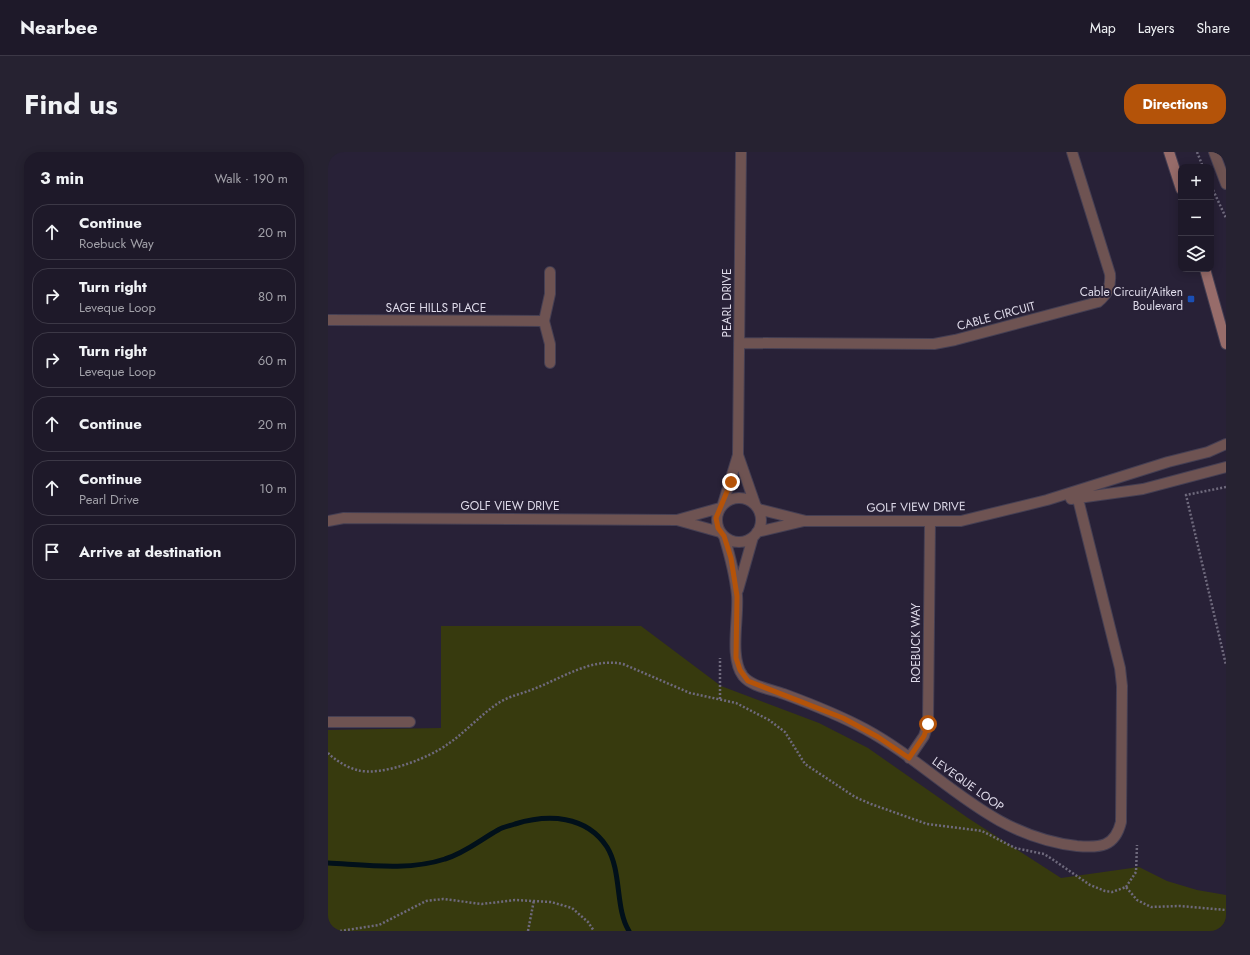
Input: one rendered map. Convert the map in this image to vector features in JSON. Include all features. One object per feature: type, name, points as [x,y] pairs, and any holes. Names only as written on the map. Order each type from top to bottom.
[{"type":"main road","points":[[1169,152],[1178,180]]},
{"type":"main road","points":[[1206,272],[1226,344]]},
{"type":"main road","points":[[1215,303],[1226,319]]},
{"type":"street","name":"PEARL DRIVE","points":[[722,506],[738,455],[741,152]]},
{"type":"street","name":"CABLE CIRCUIT","points":[[739,343],[934,344],[955,340],[1098,302],[1107,293],[1110,287],[1110,274],[1072,152]]},
{"type":"street","points":[[1214,152],[1226,184]]},
{"type":"street","points":[[550,272],[550,294],[544,321],[550,344],[550,363]]},
{"type":"street","name":"SAGE HILLS PLACE","points":[[328,320],[544,321]]},
{"type":"street","name":"GOLF VIEW DRIVE","points":[[1076,495],[1168,462],[1208,452],[1226,444]]},
{"type":"street","name":"PEARL DRIVE","points":[[738,455],[757,507]]},
{"type":"street","name":"GOLF VIEW DRIVE","points":[[755,534],[806,521],[930,522],[974,518],[1047,500],[1076,495],[1143,490],[1226,467]]},
{"type":"street","name":"LEVEQUE LOOP","points":[[722,534],[731,558],[737,596],[736,658],[740,670],[748,681],[812,705],[848,721],[878,737],[981,811],[999,822],[1034,837],[1070,845],[1090,847],[1105,845],[1116,836],[1121,822],[1122,686],[1120,668],[1076,495]]},
{"type":"street","points":[[739,498],[750,501],[757,507],[761,521],[755,534],[738,542],[722,534],[716,518],[722,506],[739,498]]},
{"type":"street","name":"GOLF VIEW DRIVE","points":[[676,520],[722,506]]},
{"type":"street","name":"GOLF VIEW DRIVE","points":[[757,507],[806,521]]},
{"type":"street","name":"GOLF VIEW DRIVE","points":[[328,514],[344,518]]},
{"type":"street","name":"GOLF VIEW DRIVE","points":[[328,521],[344,518],[676,520],[722,534]]},
{"type":"street","name":"ROEBUCK WAY","points":[[909,758],[924,736],[928,724],[930,522]]},
{"type":"street","name":"LEVEQUE LOOP","points":[[737,596],[755,534]]},
{"type":"street","points":[[328,722],[410,722]]},
{"type":"path","points":[[1197,152],[1202,164]]},
{"type":"path","points":[[1214,192],[1226,218]]},
{"type":"path","points":[[1226,486],[1186,495],[1226,665]]},
{"type":"path","points":[[720,658],[720,698]]},
{"type":"path","points":[[328,753],[344,764],[357,770],[378,771],[416,761],[431,755],[447,745],[480,716],[502,701],[574,672],[605,662],[623,664],[690,693],[720,698],[748,709],[780,727],[805,764],[855,797],[926,824],[982,831],[1015,848],[1044,854],[1098,889],[1112,892],[1126,887],[1136,872],[1137,845]]},
{"type":"path","points":[[1126,887],[1137,900],[1151,907],[1180,906],[1226,910]]},
{"type":"path","points":[[340,931],[379,925],[434,899],[482,904],[515,900],[551,902],[572,908],[588,922],[594,931]]},
{"type":"path","points":[[528,931],[534,900]]},
{"type":"green space","points":[[441,626],[641,626],[721,686],[819,723],[868,748],[968,818],[1061,878],[1139,867],[1167,881],[1197,890],[1226,895],[1226,931],[328,931],[328,730],[441,728]]},
{"type":"waterway","points":[[328,863],[372,866],[402,866],[431,863],[459,853],[498,830],[506,827],[540,819],[553,818],[566,820],[588,828],[598,836],[607,847],[615,867],[622,912],[629,931]]},
{"type":"place","name":"Cable Circuit/Aitken Boulevard","points":[[1191,299]]},
{"type":"route","points":[[731,482],[716,518],[718,528],[724,536],[731,558],[737,596],[736,658],[737,665],[743,676],[748,681],[784,693],[843,718],[878,737],[909,758],[924,736],[928,724]]}]
